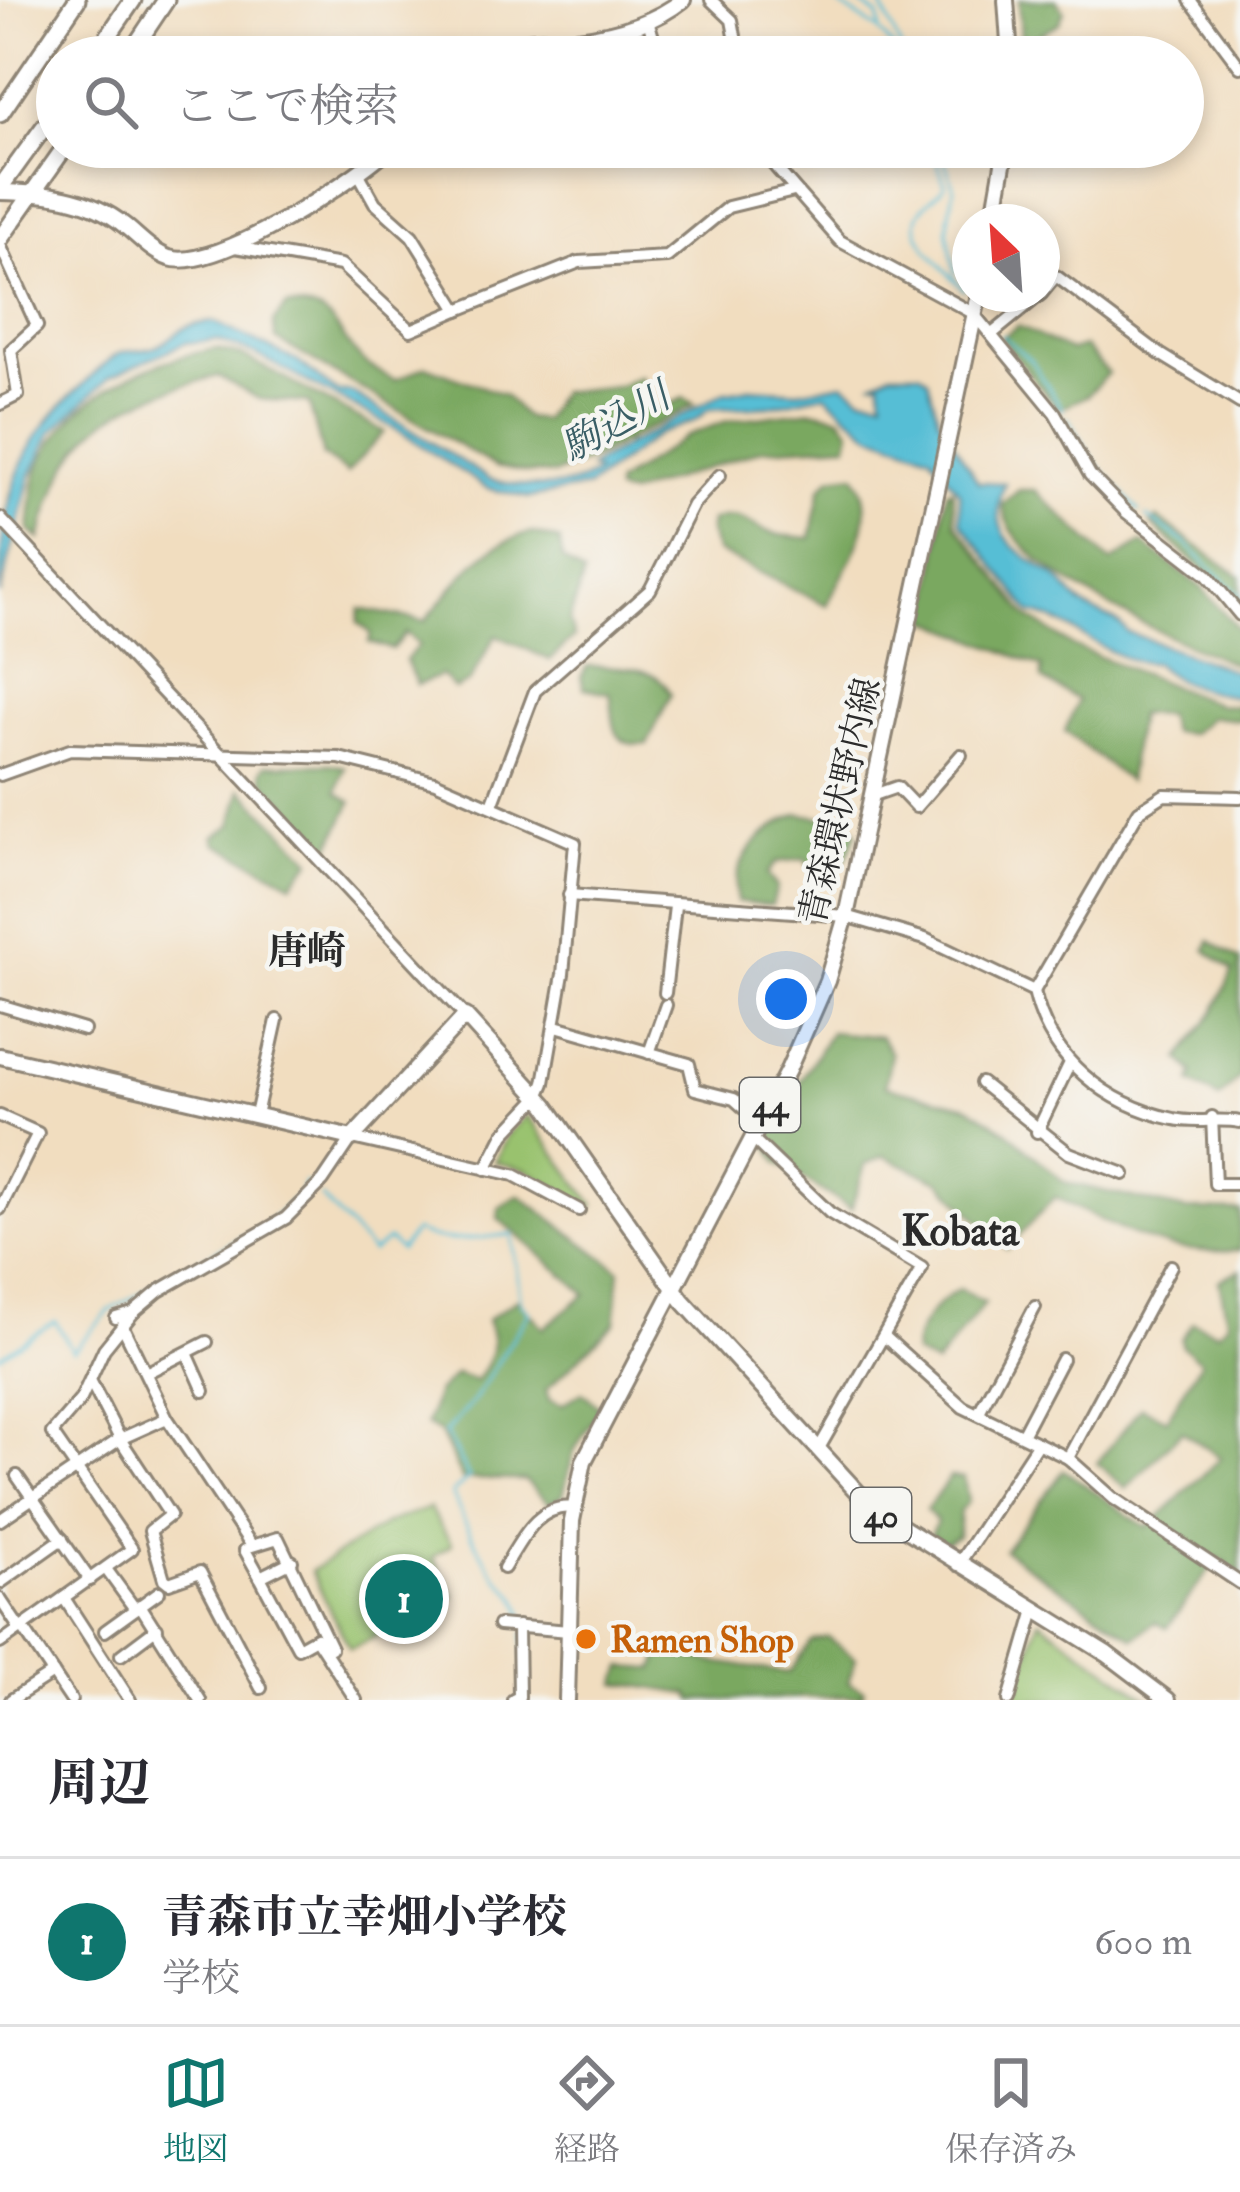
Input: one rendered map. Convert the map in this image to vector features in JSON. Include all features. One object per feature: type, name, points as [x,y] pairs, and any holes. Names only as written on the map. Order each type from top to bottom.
[{"type":"highway","points":[[53,36],[77,0]]},
{"type":"highway","points":[[108,36],[133,0]]},
{"type":"highway","points":[[142,36],[166,0]]},
{"type":"highway","points":[[0,114],[36,61]]},
{"type":"highway","points":[[0,190],[36,138]]},
{"type":"highway","points":[[0,242],[50,168]]},
{"type":"main road","points":[[592,36],[648,21],[683,0]]},
{"type":"main road","points":[[1006,0],[1009,36]]},
{"type":"main road","points":[[0,190],[33,193],[102,211],[167,257],[202,258],[368,168]]},
{"type":"main road","points":[[997,204],[1003,168]]},
{"type":"main road","name":"青森環状野内線","points":[[567,1700],[574,1508],[584,1461],[816,1007],[846,916],[973,313]]},
{"type":"main road","points":[[0,1056],[352,1138],[465,1016]]},
{"type":"main road","name":"40","points":[[465,1016],[613,1196],[673,1288],[873,1509],[1168,1700]]},
{"type":"street","points":[[710,0],[732,20],[735,36]]},
{"type":"street","points":[[1190,0],[1240,67]]},
{"type":"street","points":[[648,21],[653,36]]},
{"type":"street","points":[[775,168],[840,241],[973,313],[1054,413],[1090,475],[1126,512],[1207,575],[1240,615]]},
{"type":"street","points":[[360,176],[375,203],[412,236],[458,310]]},
{"type":"street","points":[[229,246],[341,265],[411,330],[579,262],[667,257],[728,207],[794,191]]},
{"type":"street","points":[[0,242],[37,326],[11,350],[19,395],[0,404]]},
{"type":"street","points":[[1060,278],[1160,354],[1240,403]]},
{"type":"street","points":[[992,334],[1020,312]]},
{"type":"street","points":[[492,805],[535,691],[650,590],[693,505],[720,475]]},
{"type":"street","points":[[0,518],[465,1016]]},
{"type":"street","points":[[0,775],[70,750],[339,758],[435,782],[575,844],[556,1026],[539,1101],[507,1130],[486,1169]]},
{"type":"street","points":[[871,796],[897,787],[916,807],[961,755]]},
{"type":"street","points":[[1034,991],[1139,811],[1164,795],[1240,797]]},
{"type":"street","points":[[569,896],[846,916],[925,938],[1034,991],[1049,1033],[1070,1065],[1090,1082],[1177,1120],[1213,1117],[1240,1122]]},
{"type":"street","points":[[649,1052],[665,999],[675,906]]},
{"type":"street","points":[[0,1005],[84,1030]]},
{"type":"street","points":[[256,1114],[277,1020]]},
{"type":"street","points":[[556,1026],[689,1064],[695,1089],[734,1099],[760,1122]]},
{"type":"street","points":[[1036,1132],[1070,1065]]},
{"type":"street","points":[[981,1083],[1036,1132],[1090,1163],[1124,1174]]},
{"type":"street","points":[[0,1116],[38,1133],[0,1210]]},
{"type":"street","points":[[1213,1117],[1215,1184],[1240,1184]]},
{"type":"street","points":[[0,1643],[132,1549],[52,1433],[91,1382],[104,1349],[124,1320],[159,1291],[286,1218],[323,1181],[352,1138],[533,1183],[579,1210]]},
{"type":"street","points":[[752,1138],[830,1213],[922,1268],[818,1450]]},
{"type":"street","points":[[1068,1458],[1171,1266]]},
{"type":"street","points":[[978,1414],[1035,1307]]},
{"type":"street","points":[[124,1320],[167,1418],[252,1546],[278,1538],[331,1648]]},
{"type":"street","points":[[885,1337],[942,1392],[1068,1458],[1113,1498],[1240,1583]]},
{"type":"street","points":[[146,1373],[207,1342]]},
{"type":"street","points":[[187,1353],[204,1391]]},
{"type":"street","points":[[1022,1435],[1062,1359]]},
{"type":"street","points":[[91,1382],[120,1439],[170,1515],[150,1531],[164,1580],[169,1583],[200,1572],[261,1688]]},
{"type":"street","points":[[0,1520],[120,1439],[167,1418]]},
{"type":"street","points":[[958,1565],[1037,1443]]},
{"type":"street","points":[[17,1477],[90,1580]]},
{"type":"street","points":[[504,1568],[535,1520],[564,1507],[574,1508]]},
{"type":"street","points":[[0,1583],[62,1539]]},
{"type":"street","points":[[245,1550],[298,1648],[316,1638],[356,1700]]},
{"type":"street","points":[[260,1577],[292,1562]]},
{"type":"street","points":[[106,1569],[157,1628],[200,1700]]},
{"type":"street","points":[[105,1631],[159,1592]]},
{"type":"street","points":[[0,1598],[70,1700]]},
{"type":"street","points":[[64,1598],[130,1700]]},
{"type":"street","points":[[1009,1700],[1035,1610]]},
{"type":"street","points":[[499,1625],[569,1631]]},
{"type":"street","points":[[513,1700],[519,1697],[518,1626]]},
{"type":"street","points":[[121,1655],[157,1628]]},
{"type":"street","points":[[14,1699],[52,1673]]},
{"type":"green space","points":[[1019,0],[1056,0],[1064,11],[1059,23],[1036,36],[1021,36]]},
{"type":"green space","points":[[287,306],[325,315],[361,359],[395,380],[426,366],[504,395],[526,418],[543,420],[559,392],[619,386],[640,376],[654,411],[684,398],[694,404],[554,474],[496,467],[276,339],[273,322]]},
{"type":"green space","points":[[1018,326],[1070,351],[1084,347],[1108,373],[1087,396],[1058,409],[1001,338]]},
{"type":"green space","points":[[217,349],[243,356],[384,432],[347,473],[323,456],[309,403],[259,399],[218,376],[148,398],[99,426],[65,470],[40,539],[29,530],[40,464],[76,414],[142,371]]},
{"type":"green space","points":[[812,410],[840,416],[851,430],[848,444],[762,449],[629,495],[616,492],[616,484],[688,435],[727,421]]},
{"type":"green space","points":[[855,474],[866,507],[864,524],[827,605],[717,552],[709,533],[711,521],[721,518],[742,519],[779,535],[811,538],[821,488],[831,477]]},
{"type":"green space","points":[[952,489],[956,524],[1027,616],[1072,646],[1219,705],[1240,706],[1240,720],[1211,717],[1190,734],[1171,732],[1166,715],[1138,714],[1128,781],[1065,731],[1078,700],[1042,679],[1042,667],[928,620],[947,491]]},
{"type":"green space","points":[[1019,490],[1035,490],[1111,562],[1142,543],[1201,587],[1240,631],[1240,666],[1101,602],[1032,554],[1011,529],[1003,504]]},
{"type":"green space","points":[[1157,518],[1240,576],[1240,602],[1151,524]]},
{"type":"green space","points":[[533,533],[560,541],[562,560],[584,575],[569,621],[574,637],[550,660],[496,635],[470,681],[455,689],[441,675],[417,685],[405,660],[419,645],[406,633],[392,649],[369,642],[371,633],[358,623],[360,609],[425,621],[484,555]]},
{"type":"green space","points":[[587,666],[635,669],[665,685],[671,695],[647,744],[619,737],[610,693],[584,688],[581,677]]},
{"type":"green space","points":[[266,765],[345,767],[337,792],[352,802],[329,849],[263,780],[262,771]]},
{"type":"green space","points":[[241,789],[312,860],[292,883],[216,843],[214,837],[232,825]]},
{"type":"green space","points":[[799,814],[849,821],[857,833],[845,861],[831,872],[810,869],[805,859],[777,862],[767,874],[777,887],[772,905],[737,902],[738,873],[752,848],[774,827]]},
{"type":"green space","points":[[1210,941],[1240,960],[1240,1077],[1219,1098],[1191,1082],[1194,1073],[1180,1059],[1214,1012],[1233,971],[1206,950]]},
{"type":"green space","points":[[830,1032],[881,1037],[891,1054],[885,1086],[968,1106],[1008,1132],[1064,1182],[1185,1210],[1240,1211],[1240,1250],[1188,1250],[1144,1239],[1055,1197],[1007,1249],[941,1182],[884,1156],[865,1165],[851,1209],[778,1163],[765,1139]]},
{"type":"green space","points":[[527,1115],[594,1205],[591,1209],[527,1170],[495,1162],[508,1134]]},
{"type":"green space","points":[[519,1195],[620,1270],[615,1323],[546,1390],[549,1400],[562,1405],[582,1392],[600,1407],[574,1451],[563,1495],[549,1503],[524,1480],[462,1479],[440,1433],[426,1425],[437,1392],[456,1374],[476,1381],[486,1366],[493,1345],[487,1320],[517,1299],[544,1328],[586,1294],[498,1218],[499,1208]]},
{"type":"green space","points":[[1240,1270],[1240,1575],[1218,1558],[1167,1628],[1155,1622],[1134,1638],[1004,1550],[1064,1470],[1147,1528],[1221,1458],[1182,1431],[1126,1489],[1097,1463],[1141,1407],[1167,1419],[1201,1361],[1182,1346],[1181,1339],[1193,1322],[1217,1332],[1228,1323],[1219,1280]]},
{"type":"green space","points":[[959,1289],[985,1303],[935,1365],[914,1354],[918,1334],[942,1301]]},
{"type":"green space","points":[[950,1477],[964,1478],[968,1502],[960,1511],[958,1536],[945,1543],[930,1535],[937,1521],[926,1510]]},
{"type":"green space","points":[[429,1508],[452,1544],[433,1557],[454,1596],[350,1649],[311,1571],[387,1523]]},
{"type":"green space","points":[[1039,1620],[1150,1700],[1015,1700]]},
{"type":"green space","points":[[827,1637],[856,1658],[848,1682],[864,1690],[862,1696],[693,1700],[690,1694],[617,1683],[623,1667],[655,1669],[661,1654],[789,1673],[811,1641]]},
{"type":"water","points":[[214,322],[297,361],[337,392],[351,392],[489,479],[515,485],[559,486],[586,479],[597,472],[590,468],[599,461],[723,393],[750,388],[798,391],[844,383],[861,396],[883,399],[881,381],[875,381],[891,372],[920,372],[928,379],[938,417],[978,482],[1005,483],[999,516],[1008,540],[1060,580],[1081,604],[1127,632],[1240,673],[1240,698],[1183,682],[1154,663],[1122,657],[1031,613],[961,522],[959,492],[930,454],[871,434],[825,394],[769,406],[709,409],[694,421],[658,434],[588,487],[529,498],[487,488],[394,428],[255,354],[217,340],[185,343],[110,377],[52,432],[31,475],[0,595],[8,504],[16,477],[43,428],[116,355],[153,348],[185,328]]},
{"type":"waterway","points":[[831,0],[883,36]]},
{"type":"waterway","points":[[855,0],[878,16],[880,28]]},
{"type":"waterway","points":[[879,0],[895,36]]},
{"type":"waterway","points":[[939,168],[945,185],[920,211],[916,225],[924,245],[952,277]]},
{"type":"waterway","points":[[947,168],[954,188],[947,231],[952,257]]},
{"type":"waterway","points":[[1002,335],[1033,363],[1063,410]]},
{"type":"waterway","points":[[1068,418],[1094,461],[1139,511]]},
{"type":"waterway","points":[[1147,517],[1184,542],[1240,596]]},
{"type":"waterway","points":[[268,1223],[301,1194],[305,1183],[310,1187]]},
{"type":"waterway","points":[[321,1197],[372,1252],[388,1240],[400,1250],[415,1231],[451,1240],[512,1235],[521,1303],[529,1312],[474,1400],[445,1433],[469,1478],[452,1493],[456,1503],[486,1561],[519,1602],[523,1617]]},
{"type":"waterway","points":[[0,1356],[55,1321],[73,1351],[109,1311],[244,1236]]},
{"type":"waterway","points":[[524,1634],[525,1700]]},
{"type":"place","name":"青森市立幸畑小学校","points":[[404,1599]]},
{"type":"place","name":"Ramen Shop","points":[[586,1639]]},
{"type":"district","name":"唐崎","points":[[307,950]]},
{"type":"district","name":"Kobata","points":[[960,1230]]},
{"type":"water label","name":"駒込川","points":[[615,421]]}]
